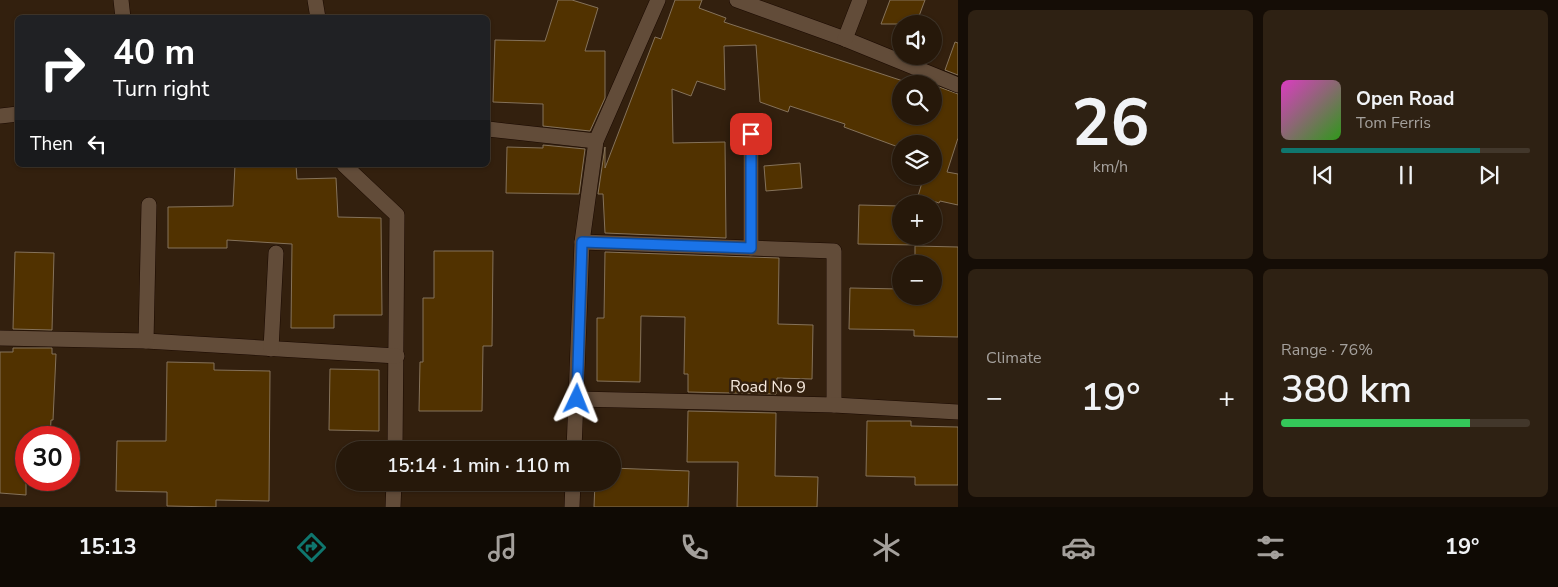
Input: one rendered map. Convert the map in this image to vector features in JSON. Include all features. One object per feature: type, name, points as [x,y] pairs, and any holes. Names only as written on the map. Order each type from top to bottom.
[{"type":"street","points":[[121,0],[123,15]]},
{"type":"street","points":[[315,0],[318,15]]},
{"type":"street","points":[[575,441],[582,242],[596,141],[658,0]]},
{"type":"street","points":[[737,0],[845,39],[958,85]]},
{"type":"street","points":[[845,39],[860,0]]},
{"type":"street","points":[[0,116],[15,114]]},
{"type":"street","points":[[490,129],[596,141]]},
{"type":"street","points":[[751,134],[751,248]]},
{"type":"street","points":[[346,167],[397,215],[395,441]]},
{"type":"street","points":[[146,341],[149,204]]},
{"type":"street","points":[[582,242],[834,251],[834,404]]},
{"type":"street","points":[[271,349],[276,253]]},
{"type":"street","points":[[0,338],[146,341],[397,356]]},
{"type":"street","name":"Road No 9","points":[[577,399],[834,404],[958,412]]},
{"type":"street","points":[[393,507],[394,491]]},
{"type":"street","points":[[572,507],[573,491]]},
{"type":"building","points":[[558,0],[572,0],[598,8],[585,51],[605,51],[605,98],[590,131],[543,126],[543,104],[493,102],[495,40],[545,41]]},
{"type":"building","points":[[675,0],[702,0],[699,8],[726,18],[724,22],[892,77],[892,125],[942,125],[942,88],[958,94],[958,138],[947,172],[958,174],[958,205],[942,201],[942,195],[918,195],[921,185],[942,185],[942,135],[892,135],[892,145],[844,127],[845,124],[790,106],[788,112],[760,102],[756,45],[724,46],[725,90],[697,81],[691,96],[672,89],[673,143],[725,142],[726,238],[605,233],[603,194],[598,194],[605,147],[605,168],[655,37],[661,39]]},
{"type":"building","points":[[890,0],[925,0],[919,15],[892,15],[892,24],[881,24]]},
{"type":"building","points":[[955,42],[958,43],[958,75],[945,70]]},
{"type":"building","points":[[543,145],[585,149],[579,194],[506,193],[507,147],[543,148]]},
{"type":"building","points":[[800,163],[802,188],[766,191],[764,166]]},
{"type":"building","points":[[235,167],[296,167],[297,179],[336,178],[338,217],[381,218],[382,315],[334,315],[334,328],[291,328],[292,244],[227,240],[227,248],[168,248],[168,207],[233,206]]},
{"type":"building","points":[[859,205],[892,206],[892,245],[858,244]]},
{"type":"building","points":[[915,246],[958,247],[958,337],[914,336],[914,330],[849,329],[850,288],[892,289],[892,305],[942,305],[942,255],[915,255]]},
{"type":"building","points":[[434,251],[493,251],[492,346],[483,346],[482,411],[419,411],[420,362],[423,362],[423,298],[434,298]]},
{"type":"building","points":[[15,252],[54,253],[52,330],[13,329]]},
{"type":"building","points":[[605,252],[779,258],[778,324],[813,325],[812,379],[777,378],[776,394],[688,392],[688,374],[684,374],[685,317],[641,316],[640,382],[597,381],[597,318],[604,318]]},
{"type":"building","points":[[13,348],[52,348],[52,354],[56,354],[53,420],[51,420],[51,426],[15,426],[15,491],[26,491],[26,495],[0,493],[0,352],[13,352]]},
{"type":"building","points":[[167,362],[214,363],[214,370],[270,371],[269,501],[216,500],[216,507],[167,506],[167,492],[116,491],[117,441],[166,441]]},
{"type":"building","points":[[330,369],[379,370],[379,431],[329,430]]},
{"type":"building","points":[[688,411],[776,413],[775,476],[818,477],[817,507],[737,507],[738,462],[687,462]]},
{"type":"building","points":[[867,421],[911,421],[911,426],[958,427],[958,485],[915,485],[915,477],[866,476]]},
{"type":"building","points":[[621,468],[689,471],[688,507],[594,507],[595,491],[621,491]]},
{"type":"route","points":[[577,399],[582,242],[751,248],[751,134]]}]
